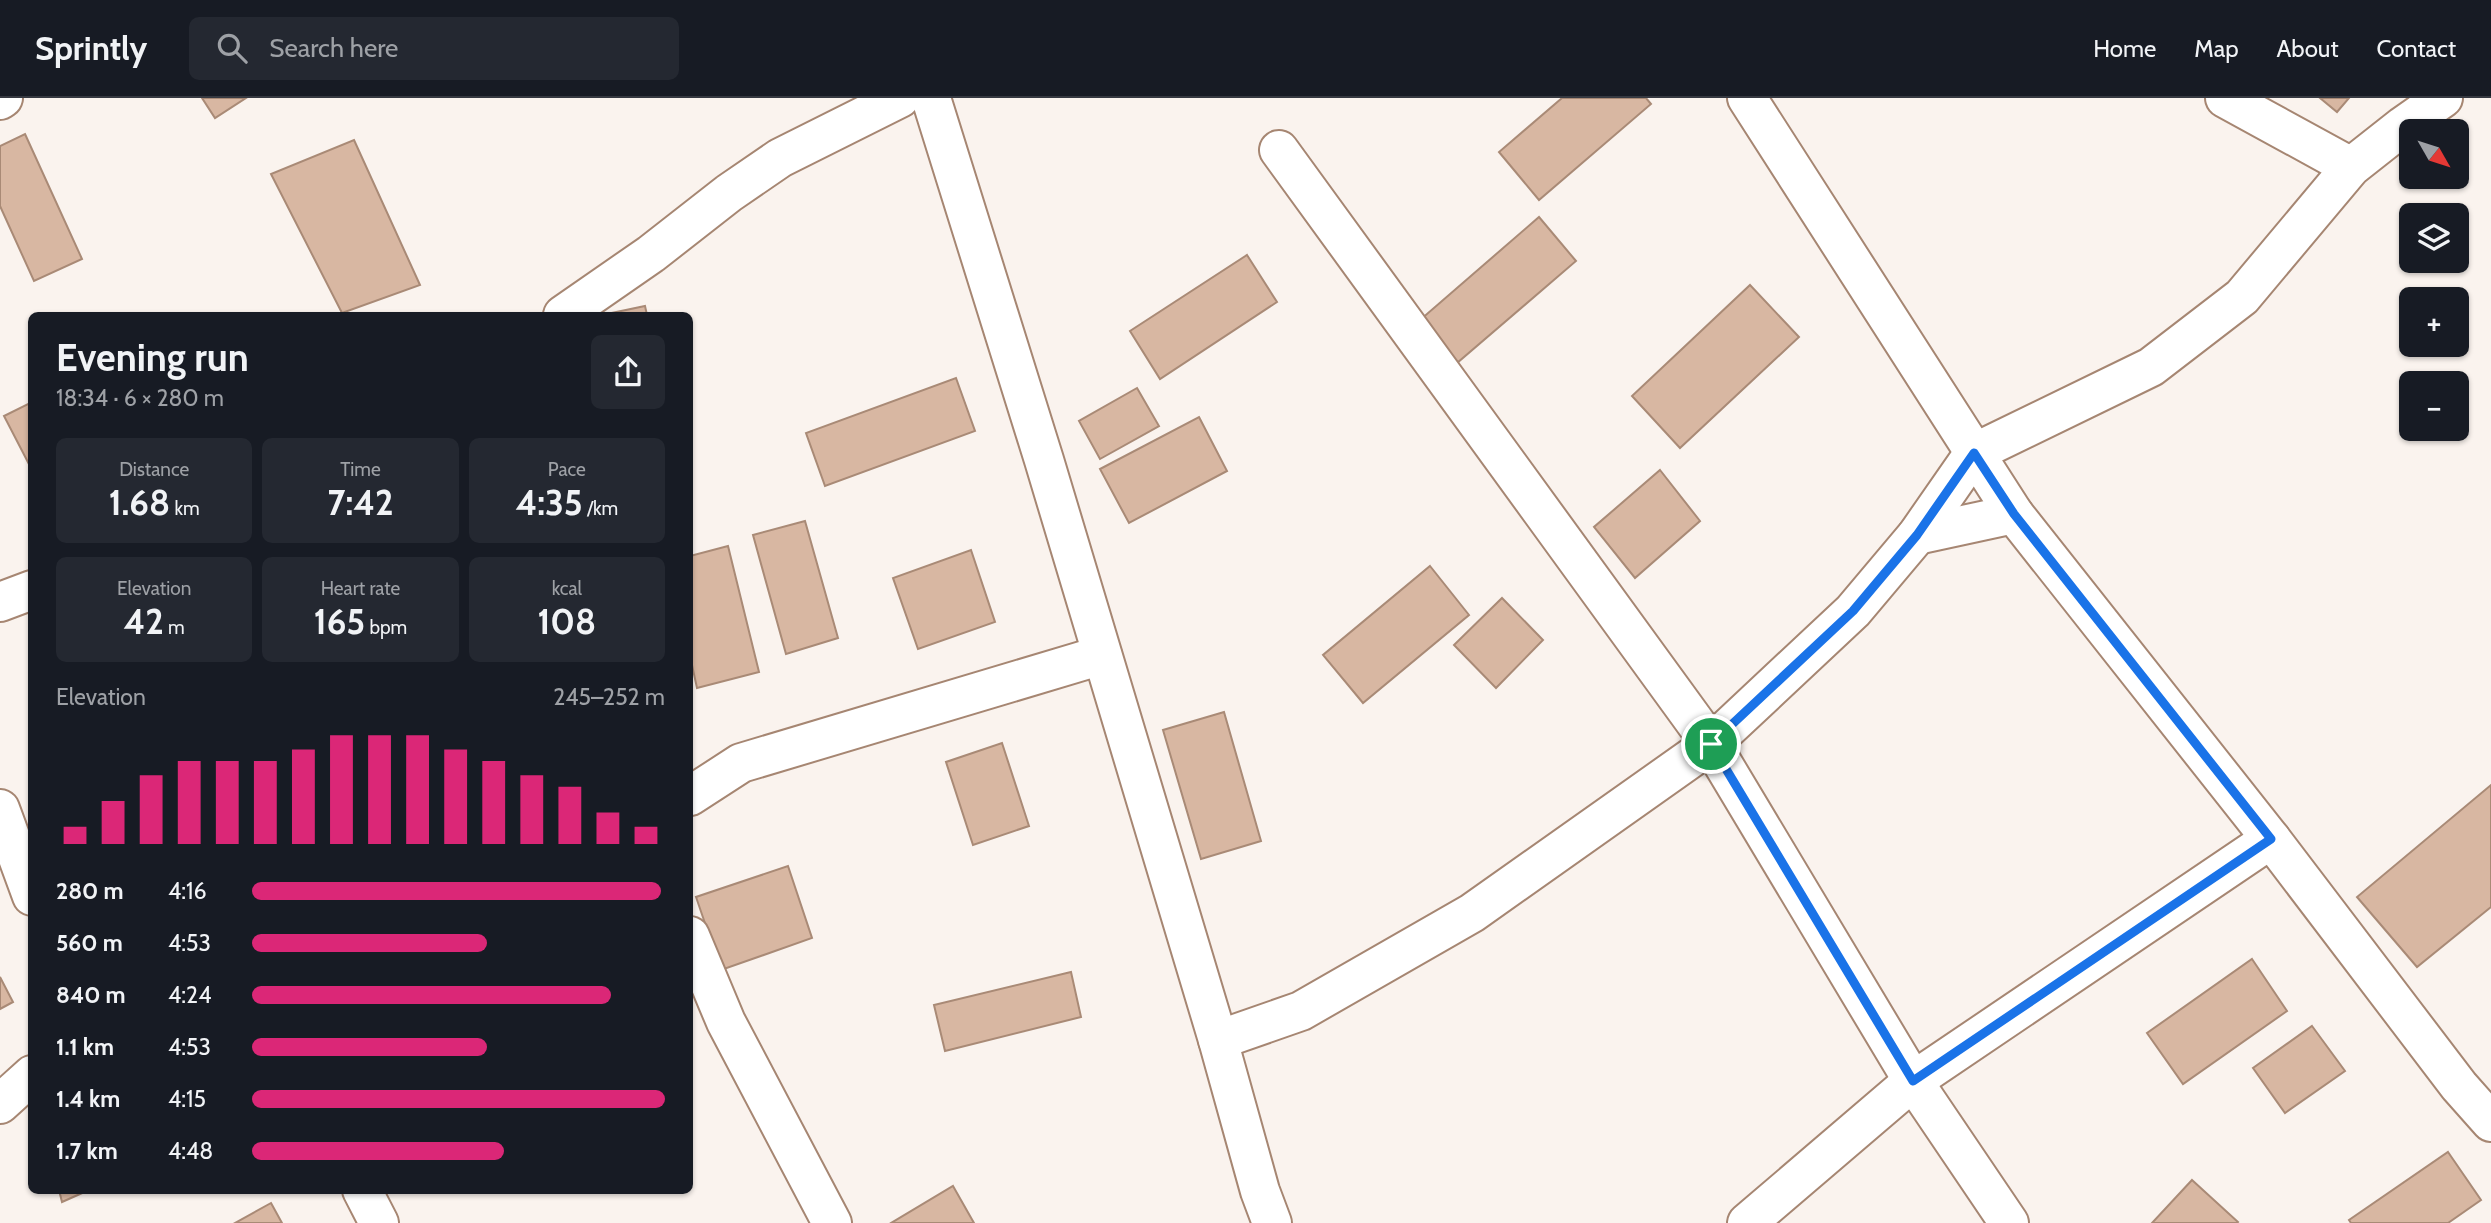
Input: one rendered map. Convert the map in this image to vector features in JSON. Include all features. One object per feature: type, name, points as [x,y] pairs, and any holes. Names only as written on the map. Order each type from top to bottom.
[{"type":"street","points":[[567,312],[652,254],[729,193],[780,158],[900,98]]},
{"type":"street","points":[[931,98],[1218,1040],[1258,1212]]},
{"type":"street","points":[[1747,98],[2014,514],[2271,839],[2459,1086],[2491,1122]]},
{"type":"street","points":[[2225,98],[2351,167]]},
{"type":"street","points":[[1218,1040],[1300,1011],[1472,913],[1711,744],[1853,611],[1917,535],[1974,453],[2151,367],[2242,297],[2351,167],[2443,98]]},
{"type":"street","points":[[1279,150],[1711,744],[1913,1081],[2009,1223]]},
{"type":"street","points":[[1917,535],[2014,514]]},
{"type":"street","points":[[0,601],[28,591]]},
{"type":"street","points":[[693,794],[741,763],[1102,655]]},
{"type":"street","points":[[0,809],[28,885]]},
{"type":"street","points":[[1747,1223],[1913,1081],[2271,839]]},
{"type":"street","points":[[693,943],[726,1022],[832,1223]]},
{"type":"street","points":[[0,1104],[28,1079]]},
{"type":"street","points":[[364,1194],[379,1223]]},
{"type":"building","points":[[202,98],[246,98],[215,118]]},
{"type":"building","points":[[1562,98],[1646,98],[1651,104],[1539,200],[1499,152]]},
{"type":"building","points":[[2320,98],[2349,98],[2337,112]]},
{"type":"building","points":[[25,134],[82,259],[34,281],[0,206],[0,146]]},
{"type":"building","points":[[354,140],[420,285],[341,312],[271,174]]},
{"type":"building","points":[[1539,217],[1576,261],[1457,363],[1420,320]]},
{"type":"building","points":[[1247,255],[1277,302],[1160,379],[1130,331]]},
{"type":"building","points":[[1750,285],[1799,337],[1680,448],[1632,396]]},
{"type":"building","points":[[645,306],[646,312],[616,312]]},
{"type":"building","points":[[956,378],[975,431],[825,486],[806,433]]},
{"type":"building","points":[[1137,388],[1159,426],[1100,459],[1079,421]]},
{"type":"building","points":[[28,404],[28,462],[4,416]]},
{"type":"building","points":[[1199,417],[1227,471],[1129,523],[1100,469]]},
{"type":"building","points":[[1660,470],[1700,521],[1635,578],[1594,527]]},
{"type":"building","points":[[805,521],[838,638],[786,654],[753,535]]},
{"type":"building","points":[[728,546],[759,672],[697,688],[693,670],[693,555]]},
{"type":"building","points":[[971,550],[995,622],[918,649],[893,578]]},
{"type":"building","points":[[1430,566],[1469,615],[1363,703],[1323,655]]},
{"type":"building","points":[[1502,598],[1543,640],[1496,688],[1454,645]]},
{"type":"building","points":[[1224,712],[1261,841],[1201,859],[1163,730]]},
{"type":"building","points":[[1002,743],[1029,826],[973,845],[946,762]]},
{"type":"building","points":[[2491,785],[2491,907],[2417,967],[2357,897]]},
{"type":"building","points":[[788,866],[812,938],[721,970],[696,897]]},
{"type":"building","points":[[2252,959],[2287,1011],[2183,1084],[2147,1033]]},
{"type":"building","points":[[1071,972],[1081,1017],[945,1051],[934,1005]]},
{"type":"building","points":[[0,977],[13,1002],[0,1009]]},
{"type":"building","points":[[2312,1026],[2345,1071],[2285,1113],[2253,1068]]},
{"type":"building","points":[[2448,1152],[2481,1200],[2448,1223],[2351,1223],[2349,1220]]},
{"type":"building","points":[[2192,1180],[2238,1222],[2152,1223]]},
{"type":"building","points":[[953,1186],[974,1223],[891,1223]]},
{"type":"building","points":[[60,1194],[80,1194],[62,1202]]},
{"type":"building","points":[[271,1203],[282,1223],[235,1223]]},
{"type":"route","points":[[1974,453],[2014,514],[2271,839],[1913,1081],[1711,744],[1853,611],[1917,535],[1974,453]]}]
